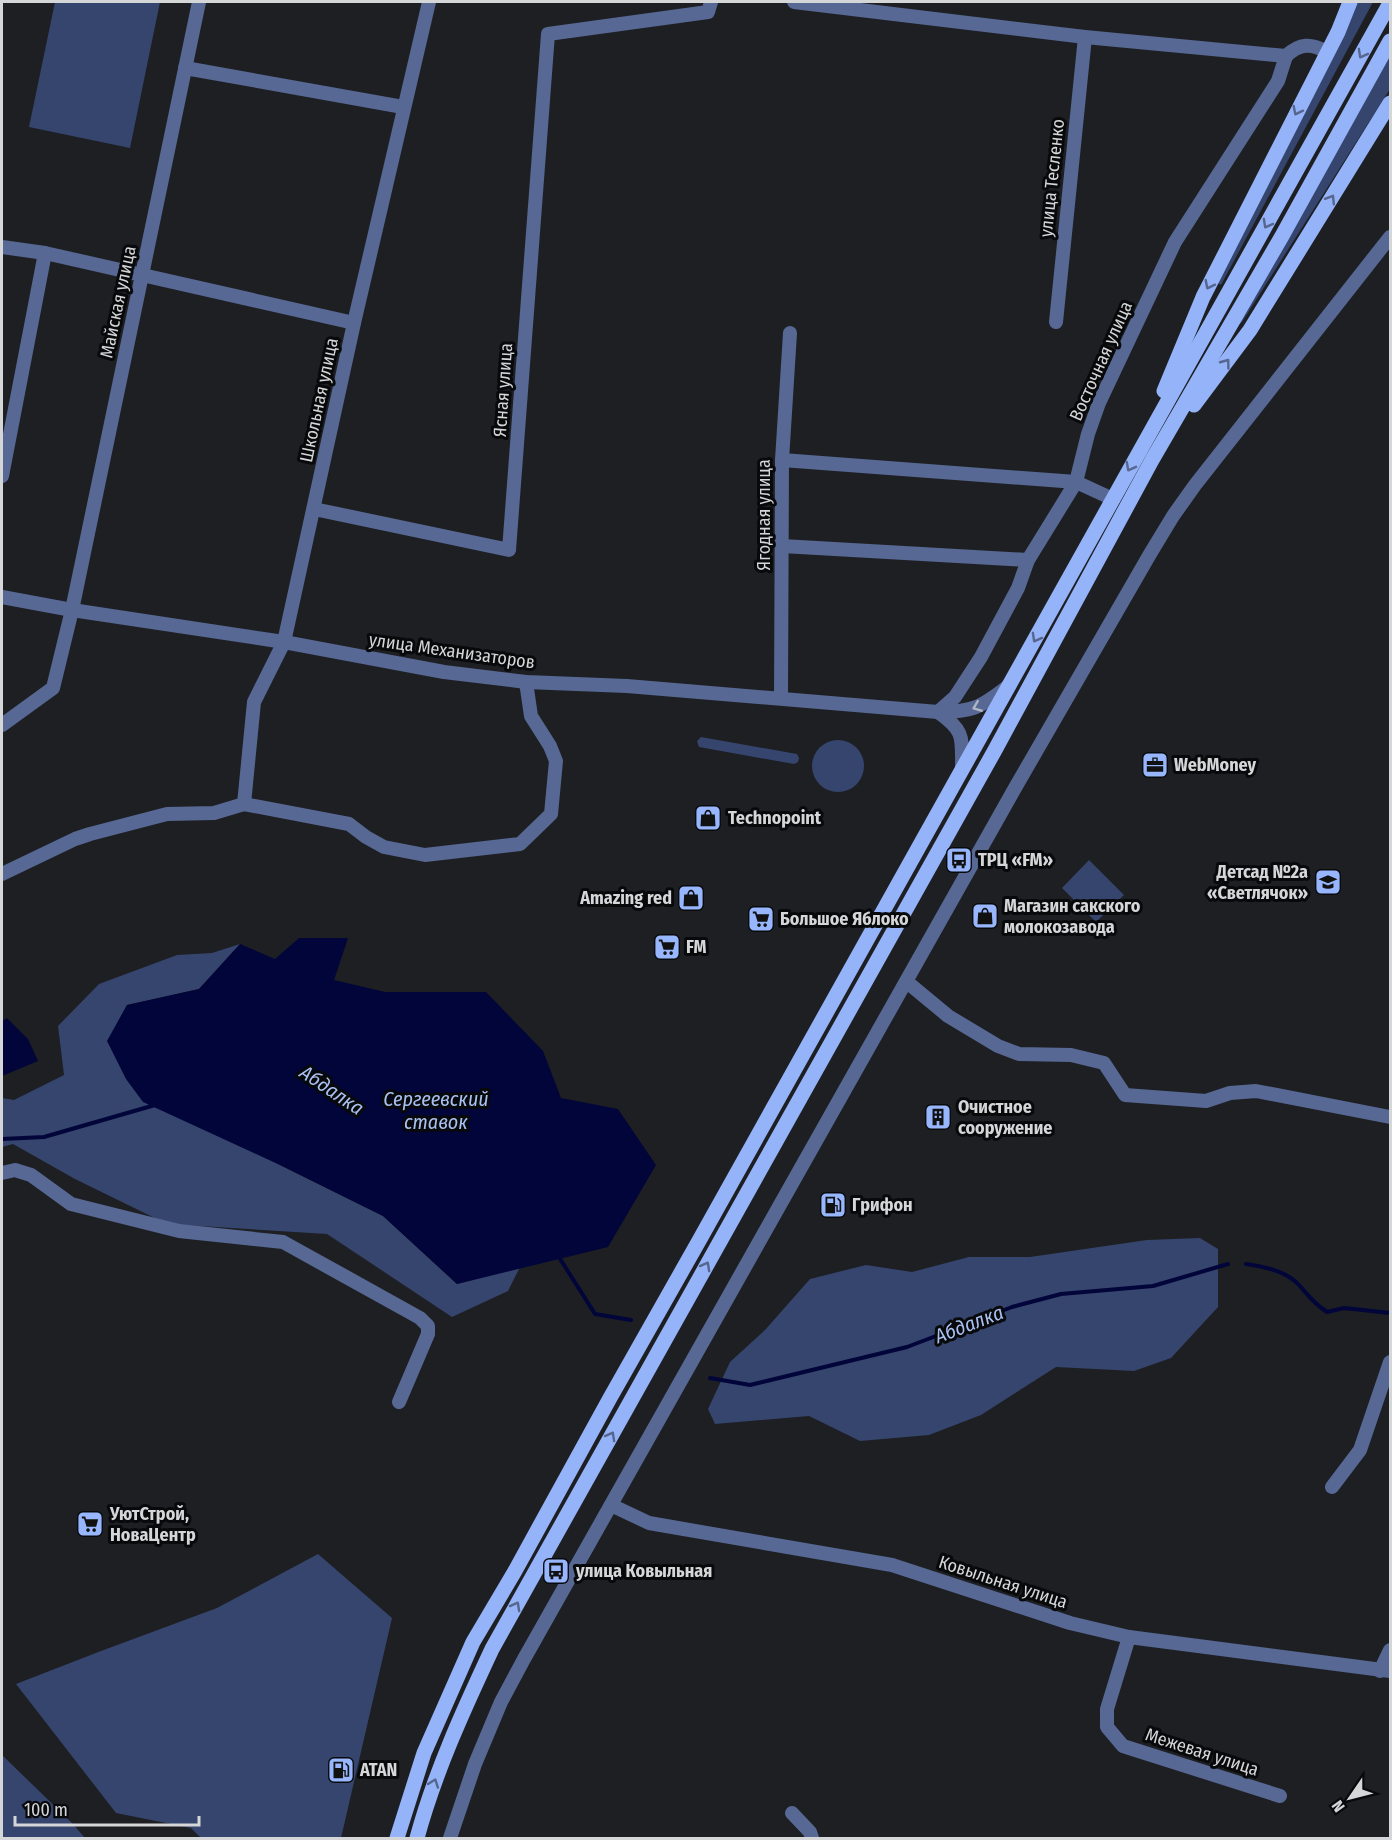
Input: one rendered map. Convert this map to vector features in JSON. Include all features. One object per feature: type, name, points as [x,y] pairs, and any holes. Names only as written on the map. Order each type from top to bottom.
[{"type":"main road","points":[[1150,431],[1175,362],[1203,297],[1350,2]]},
{"type":"main road","points":[[396,1839],[424,1753],[473,1642],[1390,3]]},
{"type":"main road","points":[[417,1839],[426,1806],[453,1731],[492,1649],[995,750],[1152,460],[1282,236],[1390,41]]},
{"type":"main road","points":[[1152,460],[1250,330],[1390,104]]},
{"type":"street","name":"Майская улица","points":[[2,724],[53,688],[72,610],[199,2]]},
{"type":"street","name":"Школьная улица","points":[[244,804],[254,702],[284,642],[354,323],[429,2]]},
{"type":"street","points":[[794,2],[1085,37],[1286,56],[1294,48],[1305,45],[1316,46],[1327,52]]},
{"type":"street","name":"Ясная улица","points":[[314,509],[509,550],[548,33],[710,7]]},
{"type":"street","name":"улица Тесленко","points":[[1056,322],[1085,37]]},
{"type":"street","name":"Восточная улица","points":[[938,712],[955,697],[981,657],[1018,588],[1028,560],[1076,482],[1088,434],[1099,403],[1175,242],[1278,81],[1286,56]]},
{"type":"street","points":[[185,68],[403,107]]},
{"type":"street","points":[[450,1839],[475,1764],[501,1702],[1026,768],[1173,516],[1390,237]]},
{"type":"street","points":[[2,247],[45,253],[354,323]]},
{"type":"street","points":[[2,476],[45,253]]},
{"type":"street","name":"Ягодная улица","points":[[781,698],[782,460],[790,333]]},
{"type":"street","points":[[782,460],[1076,482],[1113,499]]},
{"type":"street","points":[[782,546],[1028,560]]},
{"type":"street","name":"улица Механизаторов","points":[[2,597],[72,610],[284,642],[444,672],[526,682],[627,686],[938,712],[967,711],[978,707],[1010,685]]},
{"type":"street","points":[[2,874],[90,834],[167,814],[214,813],[244,804],[349,824],[384,847],[415,854],[425,855],[520,844],[551,814],[556,761],[550,746],[531,716],[526,682]]},
{"type":"street","points":[[938,712],[955,724],[959,730],[962,738],[962,768]]},
{"type":"street","points":[[907,982],[948,1016],[998,1046],[1019,1054],[1071,1055],[1104,1063],[1125,1095],[1206,1101],[1230,1094],[1256,1091],[1390,1117]]},
{"type":"street","points":[[2,1173],[15,1170],[31,1175],[71,1204],[180,1231],[283,1242],[420,1318],[428,1326],[428,1334],[399,1402]]},
{"type":"street","points":[[1332,1486],[1360,1450],[1390,1362]]},
{"type":"street","name":"Ковыльная улица","points":[[611,1505],[649,1522],[892,1565],[1070,1623],[1129,1637],[1385,1671]]},
{"type":"street","name":"Межевая улица","points":[[1129,1637],[1107,1709],[1107,1727],[1123,1746],[1280,1796]]},
{"type":"street","points":[[1385,1671],[1390,1650]]},
{"type":"street","points":[[792,1813],[810,1832],[812,1839]]},
{"type":"shaded area","points":[[55,2],[160,2],[130,148],[29,127]]},
{"type":"shaded area","points":[[1355,2],[1373,2],[1221,285],[1218,283]]},
{"type":"shaded area","points":[[1390,55],[1390,89],[1242,322],[1237,326]]},
{"type":"shaded area","points":[[701,737],[797,754],[799,758],[794,764],[699,747],[697,741]]},
{"type":"shaded area","points":[[838,740],[852,744],[860,752],[864,766],[860,780],[852,788],[838,792],[824,788],[816,780],[812,766],[816,752],[824,744]]},
{"type":"shaded area","points":[[1089,860],[1124,895],[1096,922],[1062,888]]},
{"type":"shaded area","points":[[240,944],[199,989],[127,1005],[108,1041],[282,1166],[383,1216],[457,1284],[520,1267],[508,1291],[452,1317],[327,1234],[167,1224],[75,1179],[13,1144],[2,1147],[2,1098],[14,1100],[64,1075],[58,1026],[99,984],[177,955],[212,953]]},
{"type":"shaded area","points":[[1200,1238],[1218,1249],[1218,1307],[1171,1358],[1134,1371],[1056,1367],[981,1415],[929,1435],[860,1441],[809,1416],[715,1424],[708,1409],[730,1362],[765,1330],[810,1279],[866,1265],[912,1272],[969,1257],[1030,1257],[1147,1240]]},
{"type":"shaded area","points":[[318,1554],[392,1618],[341,1838],[201,1838],[191,1828],[116,1813],[16,1684],[217,1608]]},
{"type":"shaded area","points":[[2,1755],[73,1824],[85,1838],[2,1838]]},
{"type":"water","name":"Сергеевский ставок","points":[[299,938],[348,938],[334,980],[385,992],[486,992],[543,1051],[561,1098],[618,1109],[656,1165],[608,1247],[457,1284],[383,1216],[282,1166],[143,1102],[126,1079],[107,1041],[127,1005],[199,989],[240,944],[275,959]]},
{"type":"water","points":[[7,1018],[28,1039],[38,1061],[2,1076],[2,1021]]},
{"type":"waterway","name":"Абдалка","points":[[2,1139],[44,1137],[155,1105]]},
{"type":"waterway","name":"Абдалка","points":[[557,1254],[595,1314],[631,1320]]},
{"type":"waterway","name":"Абдалка","points":[[710,1378],[750,1385],[907,1347],[1012,1307],[1061,1294],[1153,1286],[1228,1264]]},
{"type":"waterway","name":"Абдалка","points":[[1246,1264],[1274,1270],[1287,1276],[1327,1312],[1344,1308],[1390,1313]]},
{"type":"place","name":"WebMoney","points":[[1155,765]]},
{"type":"place","name":"Technopoint","points":[[708,818]]},
{"type":"place","name":"ТРЦ «FM»","points":[[959,860]]},
{"type":"place","name":"Детсад №2а «Светлячок»","points":[[1328,882]]},
{"type":"place","name":"Amazing red","points":[[691,898]]},
{"type":"place","name":"Магазин сакского молокозавода","points":[[985,916]]},
{"type":"place","name":"Большое Яблоко","points":[[761,919]]},
{"type":"place","name":"FM","points":[[667,947]]},
{"type":"place","name":"Очистное сооружение","points":[[938,1117]]},
{"type":"place","name":"Грифон","points":[[833,1205]]},
{"type":"place","name":"УютСтрой, НоваЦентр","points":[[90,1524]]},
{"type":"place","name":"улица Ковыльная","points":[[556,1571]]},
{"type":"place","name":"ATAN","points":[[341,1770]]}]
